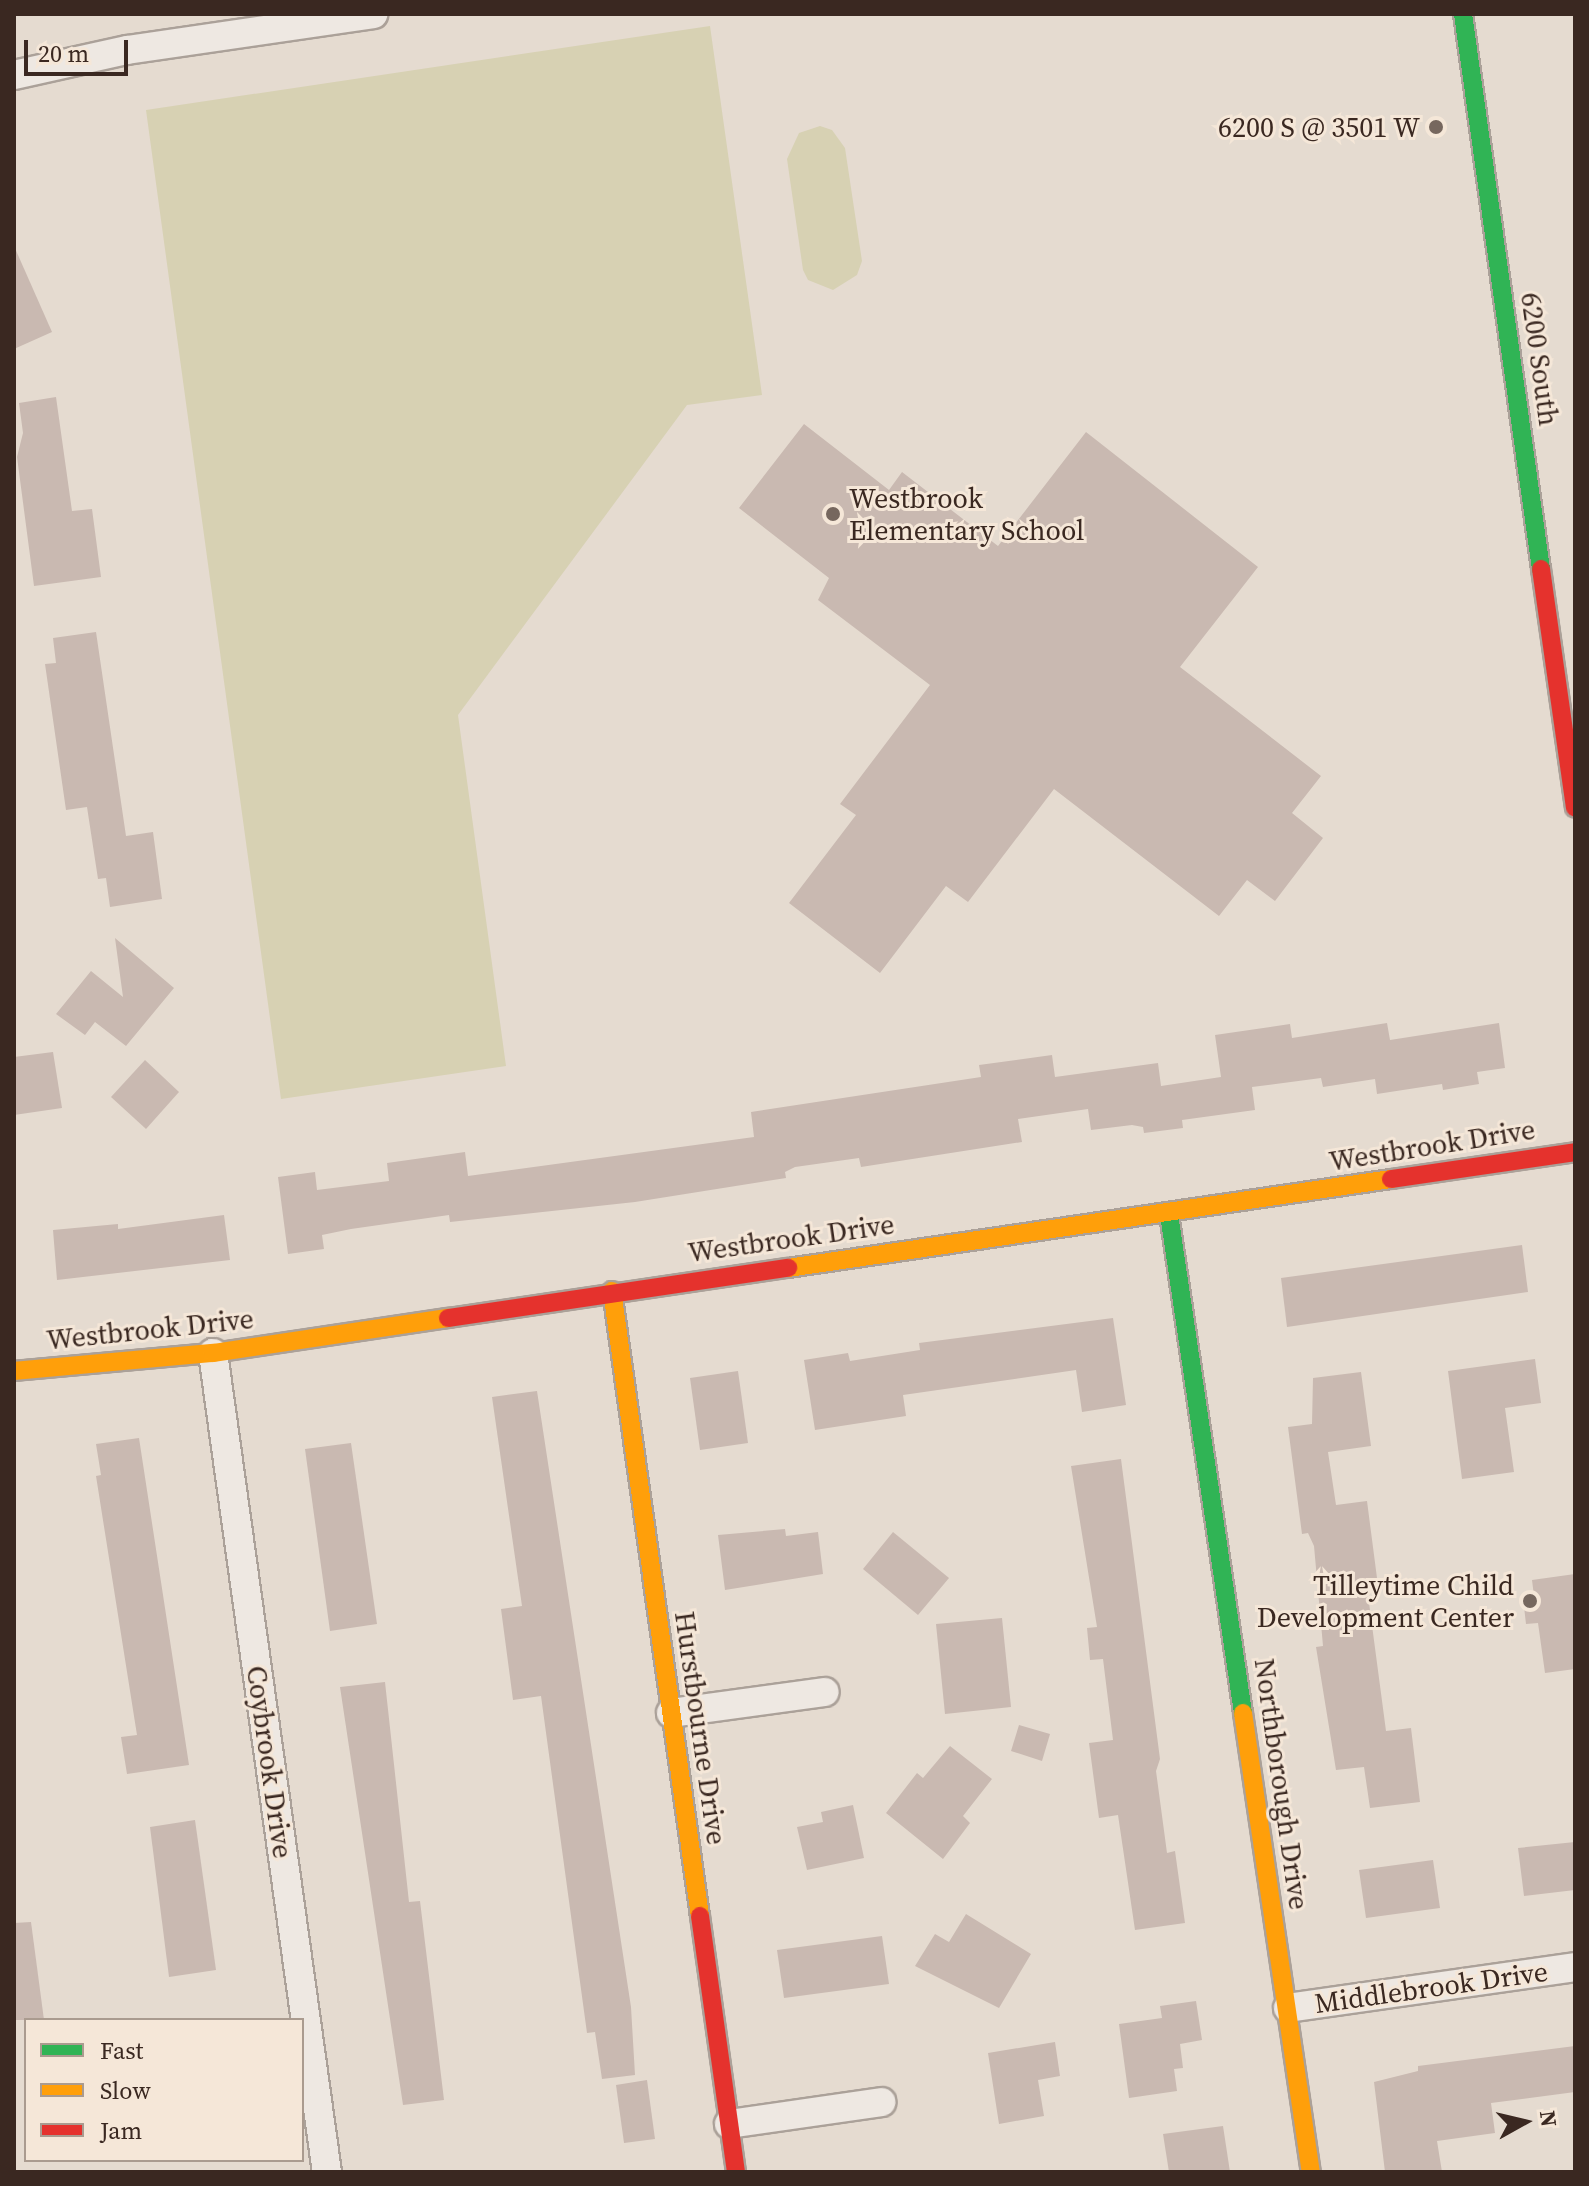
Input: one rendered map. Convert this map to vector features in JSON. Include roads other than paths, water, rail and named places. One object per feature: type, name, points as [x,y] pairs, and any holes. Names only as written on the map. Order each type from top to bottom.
[{"type":"street","points":[[14,75],[127,50],[373,14]]},
{"type":"street","name":"6200 South","points":[[1463,14],[1575,808]]},
{"type":"street","name":"Westbrook Drive","points":[[14,1371],[213,1353],[612,1291],[1169,1214],[1575,1152]]},
{"type":"street","name":"Northborough Drive","points":[[1169,1214],[1311,2172]]},
{"type":"street","name":"Hurstbourne Drive","points":[[612,1291],[736,2172]]},
{"type":"street","name":"Coybrook Drive","points":[[213,1353],[327,2172]]},
{"type":"street","points":[[671,1713],[825,1692]]},
{"type":"street","name":"Middlebrook Drive","points":[[1288,2008],[1575,1967]]},
{"type":"street","points":[[729,2124],[881,2102]]},
{"type":"place","name":"6200 S @ 3501 W","points":[[1436,127]]},
{"type":"place","name":"Westbrook Elementary School","points":[[833,514]]},
{"type":"place","name":"Tilleytime Child Development Center","points":[[1530,1601]]}]
